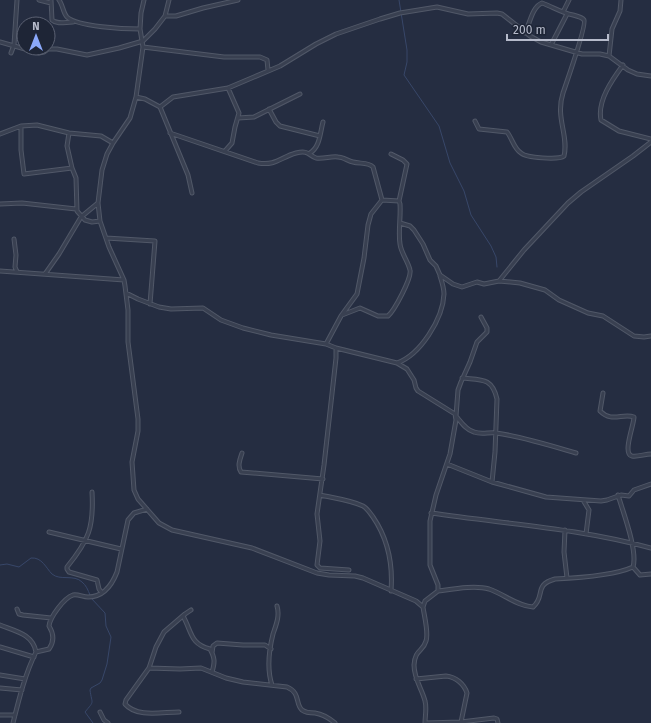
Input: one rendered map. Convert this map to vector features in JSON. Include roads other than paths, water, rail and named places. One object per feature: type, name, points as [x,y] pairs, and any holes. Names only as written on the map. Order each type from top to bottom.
[{"type":"street","points":[[11,53],[14,45],[17,0]]},
{"type":"street","points":[[39,0],[51,2],[51,17],[53,21],[61,23],[73,22]]},
{"type":"street","points":[[60,0],[66,16],[76,22],[103,27],[140,29]]},
{"type":"street","points":[[144,0],[140,29],[144,48],[136,98],[130,118],[113,143],[102,170],[98,203],[100,221],[111,252],[124,280],[126,293],[128,342],[138,419],[138,431],[132,462],[134,490],[138,499],[159,524],[172,530],[252,548],[317,573],[363,578],[391,592],[416,601],[422,607],[427,636],[426,642],[415,657],[414,667],[416,679],[426,702],[425,723],[461,722],[494,718],[497,719],[498,723]]},
{"type":"street","points":[[0,42],[39,53],[48,49],[57,49],[87,55],[119,48],[143,41],[156,29],[165,16],[169,0]]},
{"type":"street","points":[[165,16],[176,16],[238,0]]},
{"type":"street","points":[[563,12],[569,0]]},
{"type":"street","points":[[609,56],[612,29],[620,11],[621,0]]},
{"type":"street","points":[[475,121],[479,129],[507,132],[519,151],[524,155],[563,158],[565,148],[559,109],[585,24],[584,20],[542,3],[534,11],[525,33]]},
{"type":"street","points":[[160,107],[173,97],[228,88],[280,66],[316,44],[336,34],[380,19],[431,7],[468,14],[502,14],[525,33],[535,39],[582,54],[600,54],[609,56],[637,74],[651,76]]},
{"type":"street","points":[[551,45],[567,14]]},
{"type":"street","points":[[144,48],[224,57],[260,57],[267,60],[268,70]]},
{"type":"street","points":[[622,65],[602,101],[600,110],[601,120],[619,132],[651,139]]},
{"type":"street","points":[[225,152],[231,146],[239,113],[228,88]]},
{"type":"street","points":[[238,118],[254,117],[300,94]]},
{"type":"street","points":[[136,98],[151,102],[160,107],[188,175],[192,193]]},
{"type":"street","points":[[270,109],[276,122],[280,126],[320,136]]},
{"type":"street","points":[[310,153],[316,148],[323,122]]},
{"type":"street","points":[[0,134],[21,126],[37,125],[69,133],[102,136],[113,143]]},
{"type":"street","points":[[21,126],[21,150],[24,174],[72,168]]},
{"type":"street","points":[[69,133],[67,146],[76,178],[76,209],[81,217],[89,222],[100,221]]},
{"type":"street","points":[[170,133],[258,163],[265,164],[278,162],[297,153],[310,153],[315,157],[338,157],[353,162],[371,165],[374,170],[377,186],[382,200]]},
{"type":"street","points":[[500,282],[524,250],[568,203],[581,192],[634,156],[651,142]]},
{"type":"street","points":[[341,316],[360,308],[383,316],[388,316],[392,313],[411,272],[400,248],[399,202],[403,177],[407,164],[403,160],[391,154]]},
{"type":"street","points":[[382,200],[399,202]]},
{"type":"street","points":[[326,344],[341,316],[357,294],[371,214],[382,200]]},
{"type":"street","points":[[0,204],[22,203],[76,209]]},
{"type":"street","points":[[45,274],[81,217],[98,203]]},
{"type":"street","points":[[397,363],[405,361],[415,353],[425,340],[434,325],[444,295],[440,275],[436,266],[430,260],[418,234],[410,226],[400,223]]},
{"type":"street","points":[[106,238],[155,241],[150,304]]},
{"type":"street","points":[[14,239],[16,254],[15,267],[17,272]]},
{"type":"street","points":[[0,271],[124,280]]},
{"type":"street","points":[[440,275],[453,284],[462,287],[477,282],[484,284],[513,282],[545,290],[558,300],[588,313],[603,316],[634,336],[651,336]]},
{"type":"street","points":[[126,293],[150,304],[171,309],[202,308],[221,320],[243,328],[276,336],[326,344],[336,348],[397,363],[407,369],[414,380],[418,391],[456,416],[472,432],[495,432],[576,454]]},
{"type":"street","points":[[438,590],[438,585],[430,565],[429,540],[431,513],[447,464],[456,416],[458,390],[477,342],[487,332],[487,328],[482,317]]},
{"type":"street","points":[[336,348],[323,479],[317,514],[320,541],[317,565],[320,568],[349,570]]},
{"type":"street","points":[[462,378],[484,380],[490,383],[493,386],[497,399],[492,482]]},
{"type":"street","points":[[603,393],[600,411],[602,413],[615,418],[627,416],[634,417],[627,451],[628,454],[631,456],[651,454]]},
{"type":"street","points":[[242,453],[239,465],[241,472],[323,479]]},
{"type":"street","points":[[447,464],[492,482],[541,496],[601,501],[618,495],[629,496],[637,489],[651,484]]},
{"type":"street","points":[[92,492],[92,518],[86,541],[67,566],[67,570],[97,580],[99,589],[102,593]]},
{"type":"street","points":[[320,495],[364,506],[369,512],[381,530],[388,550],[392,579],[391,592]]},
{"type":"street","points":[[618,495],[631,542],[634,562],[633,566],[640,575],[651,574]]},
{"type":"street","points":[[582,499],[589,510],[586,534]]},
{"type":"street","points":[[36,652],[49,649],[51,646],[53,638],[52,631],[49,626],[51,618],[68,598],[74,594],[91,597],[107,590],[114,579],[128,520],[134,513],[147,509]]},
{"type":"street","points":[[431,513],[476,520],[565,530],[631,542],[651,548]]},
{"type":"street","points":[[565,530],[564,552],[567,578]]},
{"type":"street","points":[[49,532],[121,549]]},
{"type":"street","points":[[422,607],[425,601],[438,590],[480,588],[489,589],[522,605],[533,607],[536,605],[544,583],[555,579],[594,576],[626,570],[633,566]]},
{"type":"street","points":[[272,685],[270,675],[271,649],[278,614],[277,606]]},
{"type":"street","points":[[17,609],[19,614],[22,615],[51,618]]},
{"type":"street","points":[[179,712],[144,713],[134,711],[128,708],[125,704],[126,700],[150,668],[159,639],[164,632],[191,610]]},
{"type":"street","points":[[183,616],[196,644],[210,649],[215,659],[212,672]]},
{"type":"street","points":[[0,625],[28,637],[33,642],[36,652],[25,679],[13,723]]},
{"type":"street","points":[[212,653],[213,646],[217,643],[265,645],[271,649]]},
{"type":"street","points":[[0,647],[34,657]]},
{"type":"street","points":[[150,668],[180,670],[201,668],[226,678],[243,682],[287,687],[292,689],[296,694],[300,708],[303,711],[320,714],[335,723]]},
{"type":"street","points":[[0,675],[25,679]]},
{"type":"street","points":[[416,679],[451,676],[459,682],[467,694],[461,722]]},
{"type":"street","points":[[0,688],[22,690]]},
{"type":"street","points":[[100,712],[104,720],[108,723]]},
{"type":"street","points":[[0,715],[15,715]]},
{"type":"waterway","points":[[399,0],[407,50],[407,62],[404,75],[439,126],[450,163],[464,191],[471,215],[491,246],[496,257],[497,267]]},
{"type":"waterway","points":[[0,565],[7,564],[19,567],[31,558],[35,558],[41,561],[55,576],[75,578],[79,580],[88,589],[90,595]]},
{"type":"waterway","points":[[91,598],[105,613],[106,626],[111,637],[107,664],[102,680],[100,683],[91,688],[92,702],[85,712],[93,723]]}]
